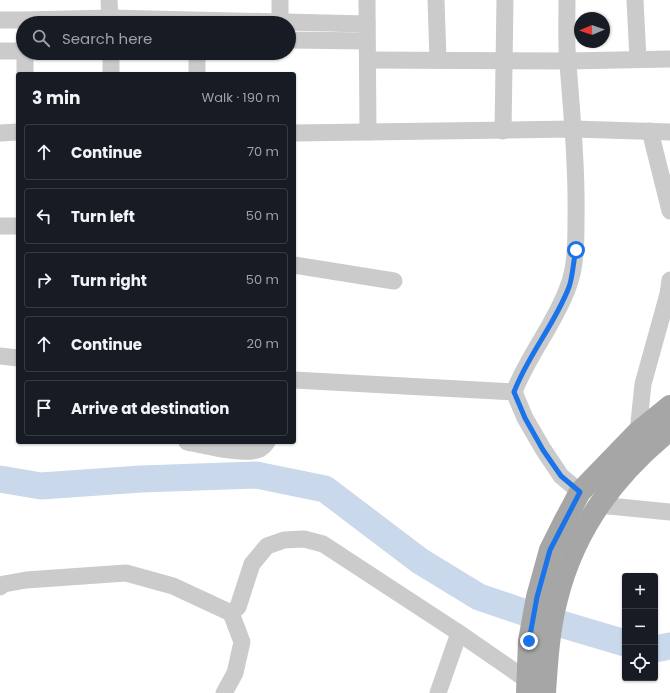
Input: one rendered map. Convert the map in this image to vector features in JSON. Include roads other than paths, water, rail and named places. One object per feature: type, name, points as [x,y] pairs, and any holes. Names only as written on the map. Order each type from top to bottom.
[{"type":"main road","points":[[527,686],[539,644],[547,598],[550,550],[580,492],[638,432],[670,406]]},
{"type":"main road","points":[[547,598],[573,552],[582,531],[599,505],[630,466],[651,445],[670,430]]},
{"type":"main road","points":[[539,644],[545,693]]},
{"type":"street","points":[[109,0],[110,16]]},
{"type":"street","points":[[280,0],[280,16]]},
{"type":"street","points":[[367,0],[368,132]]},
{"type":"street","points":[[436,0],[438,60]]},
{"type":"street","points":[[503,131],[505,0]]},
{"type":"street","points":[[567,0],[567,61],[577,200],[576,243],[569,286],[552,321],[521,374],[514,392],[525,418],[543,450],[561,476],[580,492]]},
{"type":"street","points":[[635,0],[638,59]]},
{"type":"street","points":[[0,20],[16,21]]},
{"type":"street","points":[[296,22],[367,24]]},
{"type":"street","points":[[296,40],[367,41]]},
{"type":"street","points":[[0,51],[16,52]]},
{"type":"street","points":[[368,60],[567,61],[670,59]]},
{"type":"street","points":[[24,60],[25,72]]},
{"type":"street","points":[[110,60],[111,72]]},
{"type":"street","points":[[197,60],[197,72]]},
{"type":"street","points":[[296,133],[573,129],[670,132]]},
{"type":"street","points":[[650,131],[670,211]]},
{"type":"street","points":[[0,133],[16,132]]},
{"type":"street","points":[[0,226],[16,226]]},
{"type":"street","points":[[296,265],[394,281]]},
{"type":"street","points":[[638,432],[643,384],[668,294],[670,280]]},
{"type":"street","points":[[0,356],[16,358]]},
{"type":"street","points":[[296,380],[514,392]]},
{"type":"street","points":[[199,444],[239,451],[250,451],[262,448],[265,444]]},
{"type":"street","points":[[599,505],[670,512]]},
{"type":"street","points":[[231,613],[238,607],[252,564],[268,546],[284,540],[304,539],[322,544],[459,632],[527,686]]},
{"type":"street","points":[[0,587],[4,584],[26,580],[126,573],[173,586],[231,613],[242,642],[236,673],[224,693]]},
{"type":"street","points":[[438,693],[459,632]]},
{"type":"waterway","points":[[0,479],[41,486],[141,479],[256,475],[325,489],[420,561],[479,597],[544,619],[622,642]]},
{"type":"waterway","points":[[658,648],[670,646]]}]
